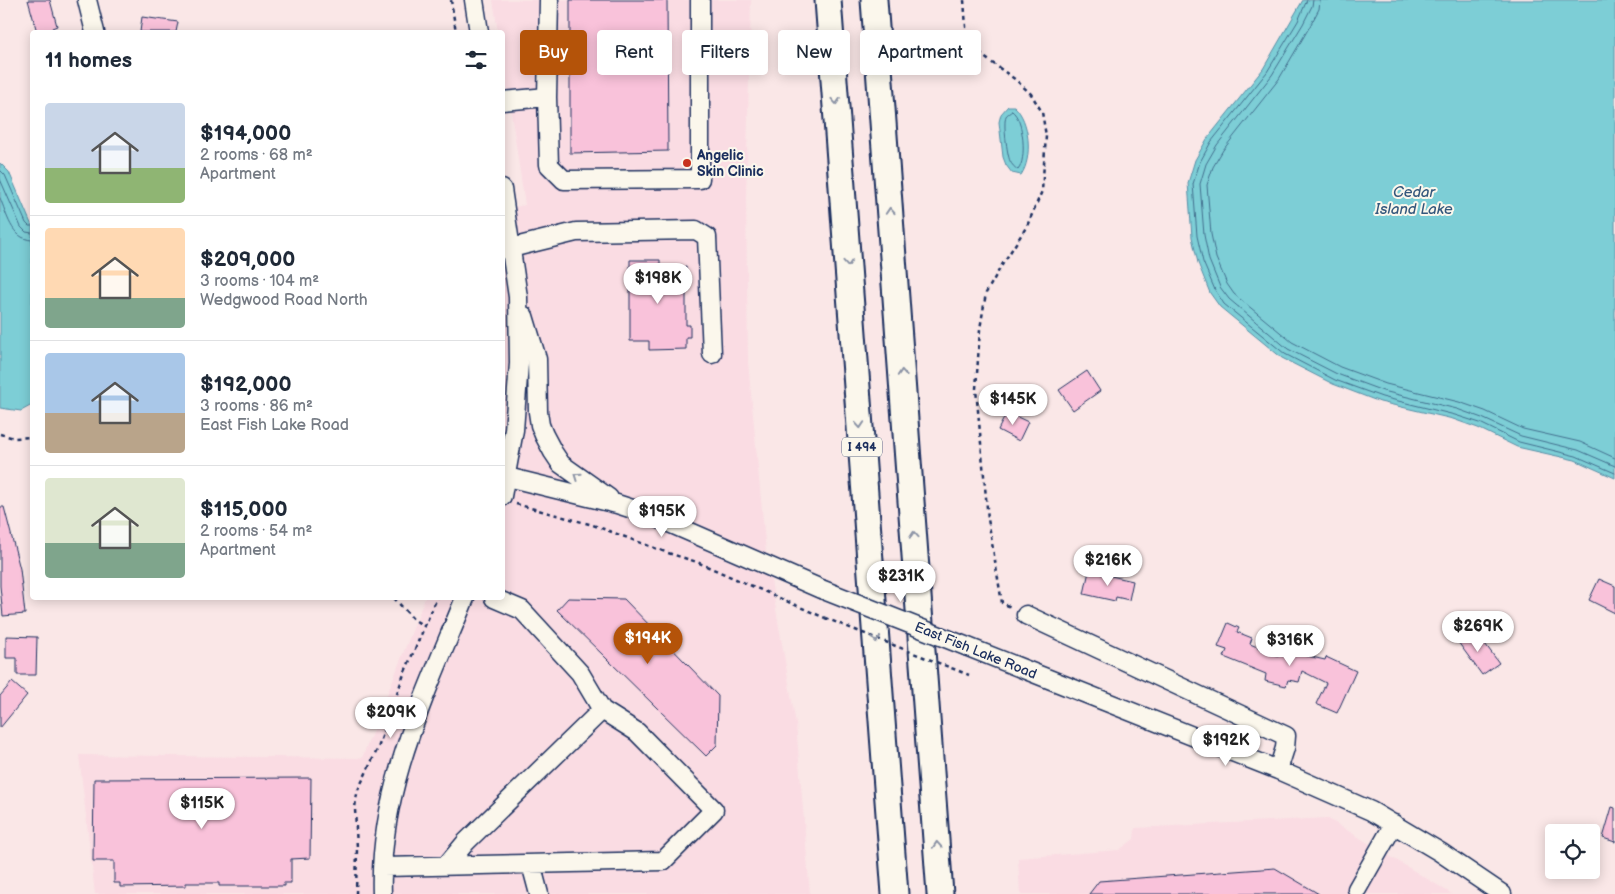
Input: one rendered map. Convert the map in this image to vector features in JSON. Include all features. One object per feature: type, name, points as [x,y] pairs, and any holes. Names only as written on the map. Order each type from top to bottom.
[{"type":"highway","name":"I 494","points":[[828,0],[895,894]]},
{"type":"highway","points":[[874,0],[940,894]]},
{"type":"street","points":[[87,0],[94,30]]},
{"type":"street","points":[[474,0],[479,30]]},
{"type":"street","points":[[549,0],[547,97],[550,165],[564,180],[700,179],[700,0]]},
{"type":"street","points":[[505,101],[547,97]]},
{"type":"street","points":[[505,225],[507,249],[518,297],[537,359],[538,412],[544,435],[561,464],[617,504]]},
{"type":"street","points":[[507,249],[576,232],[696,230],[707,237],[712,354]]},
{"type":"street","points":[[506,499],[506,477],[514,430],[518,383],[518,297]]},
{"type":"street","name":"East Fish Lake Road","points":[[506,477],[617,504],[651,515],[821,589],[1278,770],[1371,811],[1440,852],[1502,894]]},
{"type":"street","points":[[382,894],[386,832],[395,783],[406,745],[464,600]]},
{"type":"street","points":[[383,867],[663,861],[714,810],[637,732],[602,710],[580,673],[522,610],[499,600]]},
{"type":"street","points":[[1026,615],[1286,736],[1285,748],[1278,770]]},
{"type":"street","points":[[446,866],[466,842],[602,710]]},
{"type":"street","points":[[1357,889],[1394,824]]},
{"type":"street","points":[[531,864],[540,894]]},
{"type":"path","points":[[452,0],[456,30]]},
{"type":"path","points":[[964,0],[966,27],[973,42],[984,57],[1016,80],[1031,94],[1042,112],[1046,136],[1042,191],[1027,226],[986,293],[980,329],[976,389],[988,519],[1002,603],[1026,615]]},
{"type":"path","points":[[0,434],[14,438],[30,437]]},
{"type":"path","points":[[506,499],[593,525],[668,554],[697,562],[825,618],[969,675]]},
{"type":"path","points":[[396,600],[413,619],[424,626]]},
{"type":"path","points":[[356,894],[357,848],[355,809],[358,790],[378,748],[397,692],[436,600]]},
{"type":"shaded area","points":[[493,0],[751,0],[750,30],[682,30],[682,75],[749,75],[746,196],[748,362],[766,552],[796,724],[810,894],[95,894],[79,755],[362,758],[424,600],[505,600],[505,209],[525,205],[505,72],[505,30],[498,30]]},
{"type":"shaded area","points":[[1327,818],[1452,894],[1020,894],[1018,858],[1119,850],[1134,839],[1135,828]]},
{"type":"water","name":"Cedar Island Lake","points":[[1303,0],[1615,0],[1615,478],[1575,460],[1517,447],[1478,428],[1453,419],[1380,402],[1333,384],[1282,358],[1220,307],[1210,293],[1198,263],[1192,237],[1188,183],[1195,160],[1207,139],[1263,69]]},
{"type":"water","points":[[1008,106],[1014,106],[1024,120],[1028,139],[1027,159],[1021,175],[1012,173],[1003,157],[999,122],[1001,114]]},
{"type":"water","points":[[0,163],[9,172],[30,221],[30,406],[21,411],[0,408]]},
{"type":"building","points":[[28,0],[50,0],[57,26],[52,28],[52,30],[36,30]]},
{"type":"building","points":[[570,0],[667,0],[667,30],[597,30],[597,75],[667,75],[668,151],[570,153],[570,75],[587,75],[587,30],[570,30]]},
{"type":"building","points":[[142,17],[178,22],[176,30],[140,30]]},
{"type":"building","points":[[630,260],[660,260],[660,267],[686,267],[686,325],[690,325],[690,337],[686,337],[686,349],[649,350],[649,341],[630,341]]},
{"type":"building","points":[[1087,371],[1100,391],[1073,410],[1059,390]]},
{"type":"building","points":[[1007,412],[1028,422],[1019,441],[998,430]]},
{"type":"building","points":[[0,507],[4,507],[20,569],[25,614],[3,616],[0,586]]},
{"type":"building","points":[[1089,571],[1133,581],[1129,600],[1116,597],[1115,601],[1084,594]]},
{"type":"building","points":[[1599,579],[1615,586],[1615,613],[1589,600]]},
{"type":"building","points":[[568,598],[624,599],[718,696],[717,745],[706,756],[557,610]]},
{"type":"building","points":[[1228,623],[1239,628],[1237,632],[1252,638],[1250,644],[1279,656],[1281,649],[1291,652],[1292,647],[1305,650],[1303,655],[1325,660],[1326,657],[1356,671],[1337,713],[1316,704],[1326,683],[1302,671],[1299,682],[1288,680],[1286,686],[1265,681],[1266,674],[1224,657],[1227,650],[1218,647]]},
{"type":"building","points":[[1475,630],[1499,663],[1482,675],[1458,642]]},
{"type":"building","points":[[6,636],[37,637],[36,675],[17,675],[17,658],[6,658]]},
{"type":"building","points":[[12,682],[27,695],[0,728],[0,696]]},
{"type":"building","points":[[311,778],[310,858],[291,859],[291,883],[284,883],[284,886],[219,886],[219,883],[186,883],[186,886],[120,887],[120,883],[114,883],[114,861],[93,861],[94,779]]},
{"type":"building","points":[[1612,807],[1615,808],[1615,842],[1603,838]]},
{"type":"building","points":[[1275,868],[1319,894],[1089,894],[1099,881]]},
{"type":"place","name":"Angelic Skin Clinic","points":[[687,163]]}]
